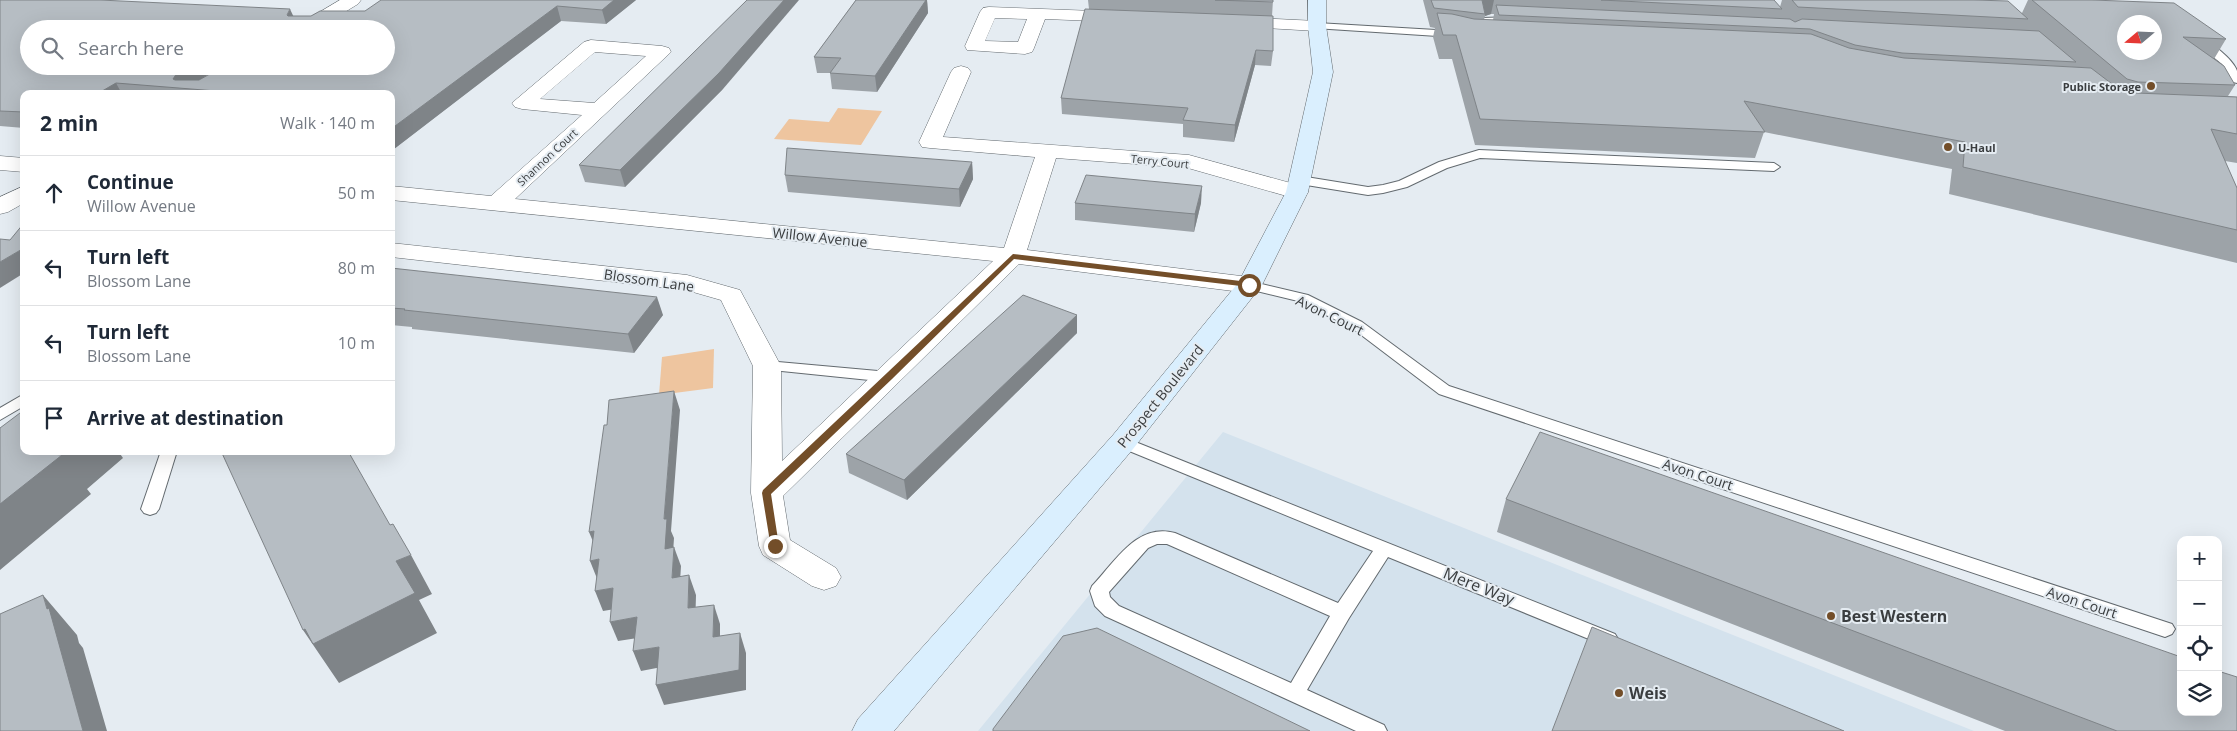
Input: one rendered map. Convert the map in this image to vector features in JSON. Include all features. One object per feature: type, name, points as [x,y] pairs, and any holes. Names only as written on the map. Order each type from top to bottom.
[{"type":"street","points":[[319,20],[352,0]]},
{"type":"street","points":[[1217,21],[1317,13]]},
{"type":"street","name":"Prospect Boulevard","points":[[871,731],[1123,442],[1249,285],[1299,186],[1323,72],[1317,13]]},
{"type":"street","points":[[1038,14],[1137,18]]},
{"type":"street","name":"Shannon Court","points":[[495,205],[599,110],[634,77],[662,52],[591,46],[522,103],[599,110]]},
{"type":"street","name":"Terry Court","points":[[961,72],[930,142],[1189,162],[1299,186]]},
{"type":"street","points":[[767,493],[1013,256],[1048,151]]},
{"type":"street","points":[[0,163],[20,165]]},
{"type":"street","name":"Willow Avenue","points":[[395,193],[1013,256],[1249,285]]},
{"type":"street","points":[[0,207],[20,196]]},
{"type":"street","name":"Blossom Lane","points":[[395,250],[687,282],[731,296],[767,366],[767,493],[775,546],[824,576]]},
{"type":"lane","points":[[1317,13],[1462,36]]},
{"type":"lane","points":[[1476,38],[1495,39],[1485,20],[1520,20]]},
{"type":"lane","points":[[2190,34],[2232,66],[2237,80]]},
{"type":"lane","points":[[1299,186],[1368,191],[1383,189],[1403,184],[1443,165],[1479,154],[1774,167]]},
{"type":"lane","name":"Avon Court","points":[[1249,285],[1303,298],[1357,325],[1444,390],[2165,629]]},
{"type":"lane","points":[[767,366],[889,377]]},
{"type":"lane","points":[[0,415],[20,402]]},
{"type":"lane","name":"Mere Way","points":[[1123,442],[1623,645]]},
{"type":"lane","points":[[150,509],[168,455]]},
{"type":"lane","points":[[1342,613],[1169,538],[1155,537],[1142,543],[1099,591],[1102,601],[1112,611],[1376,731]]},
{"type":"lane","points":[[1295,693],[1342,613],[1384,548]]},
{"type":"shaded area","points":[[838,108],[882,111],[861,145],[774,139],[789,119],[829,122]]},
{"type":"shaded area","points":[[714,349],[713,388],[659,395],[662,357]]},
{"type":"shaded area","points":[[1223,432],[1974,731],[978,731]]},
{"type":"building","points":[[0,0],[100,0],[290,9],[288,16],[311,16],[320,11],[365,11],[381,0],[614,0],[602,10],[557,6],[395,126],[395,90],[204,90],[116,83],[104,90],[20,90],[20,112],[0,111]]},
{"type":"building","points":[[747,0],[784,0],[719,73],[620,170],[579,165]]},
{"type":"building","points":[[856,0],[926,0],[875,76],[830,73],[841,58],[814,57]]},
{"type":"building","points":[[1215,0],[1273,0],[1273,2]]},
{"type":"building","points":[[1431,0],[1482,0],[1485,14],[1434,8]]},
{"type":"building","points":[[1601,0],[1774,0],[1782,9]]},
{"type":"building","points":[[1792,0],[2008,1],[2028,19],[1798,7]]},
{"type":"building","points":[[2032,0],[2174,3],[2226,39],[2183,37],[2224,66],[2235,85],[2138,82],[2127,79]]},
{"type":"building","points":[[1496,5],[1790,19],[1795,22],[1802,19],[2039,31],[2076,62],[1902,53],[1855,45],[1810,29],[1499,15]]},
{"type":"building","points":[[1085,9],[1273,16],[1273,51],[1256,50],[1235,125],[1183,120],[1188,108],[1061,98]]},
{"type":"building","points":[[1437,13],[1474,19],[1811,34],[1849,48],[1904,58],[2091,68],[2116,87],[2136,93],[2237,97],[2237,134],[2211,129],[2237,188],[2237,230],[1963,167],[1965,142],[1744,101],[1765,132],[1480,119],[1456,35],[1443,35]]},
{"type":"building","points":[[787,148],[972,162],[959,189],[785,175]]},
{"type":"building","points":[[1086,175],[1202,186],[1195,214],[1075,203]]},
{"type":"building","points":[[20,228],[20,250],[0,262],[0,239],[10,240]]},
{"type":"building","points":[[395,268],[657,297],[628,334],[395,308]]},
{"type":"building","points":[[1023,295],[1077,315],[904,480],[846,454]]},
{"type":"building","points":[[674,391],[664,519],[667,519],[665,549],[674,547],[672,578],[689,575],[688,608],[714,605],[713,637],[740,633],[739,670],[656,685],[659,647],[633,651],[637,617],[610,622],[613,588],[595,591],[599,559],[590,561],[594,531],[589,532],[604,425],[607,425],[609,400]]},
{"type":"building","points":[[20,413],[20,455],[62,455],[0,504],[0,428]]},
{"type":"building","points":[[1540,432],[2177,656],[2177,716],[2222,716],[2222,672],[2237,677],[2237,731],[2117,731],[1506,499]]},
{"type":"building","points":[[223,455],[350,455],[390,525],[393,524],[411,555],[396,561],[415,593],[313,644],[305,629],[303,630]]},
{"type":"building","points":[[43,595],[47,609],[49,608],[83,731],[0,731],[0,614]]},
{"type":"building","points":[[1592,627],[1844,731],[1552,731]]},
{"type":"building","points":[[1097,628],[1310,731],[993,731],[1063,636]]},
{"type":"place","name":"Public Storage","points":[[2151,86]]},
{"type":"place","name":"U-Haul","points":[[1948,147]]},
{"type":"place","name":"Best Western","points":[[1831,616]]},
{"type":"place","name":"Weis","points":[[1619,693]]},
{"type":"route","points":[[775,546],[767,493],[1013,256],[1249,285]]}]
